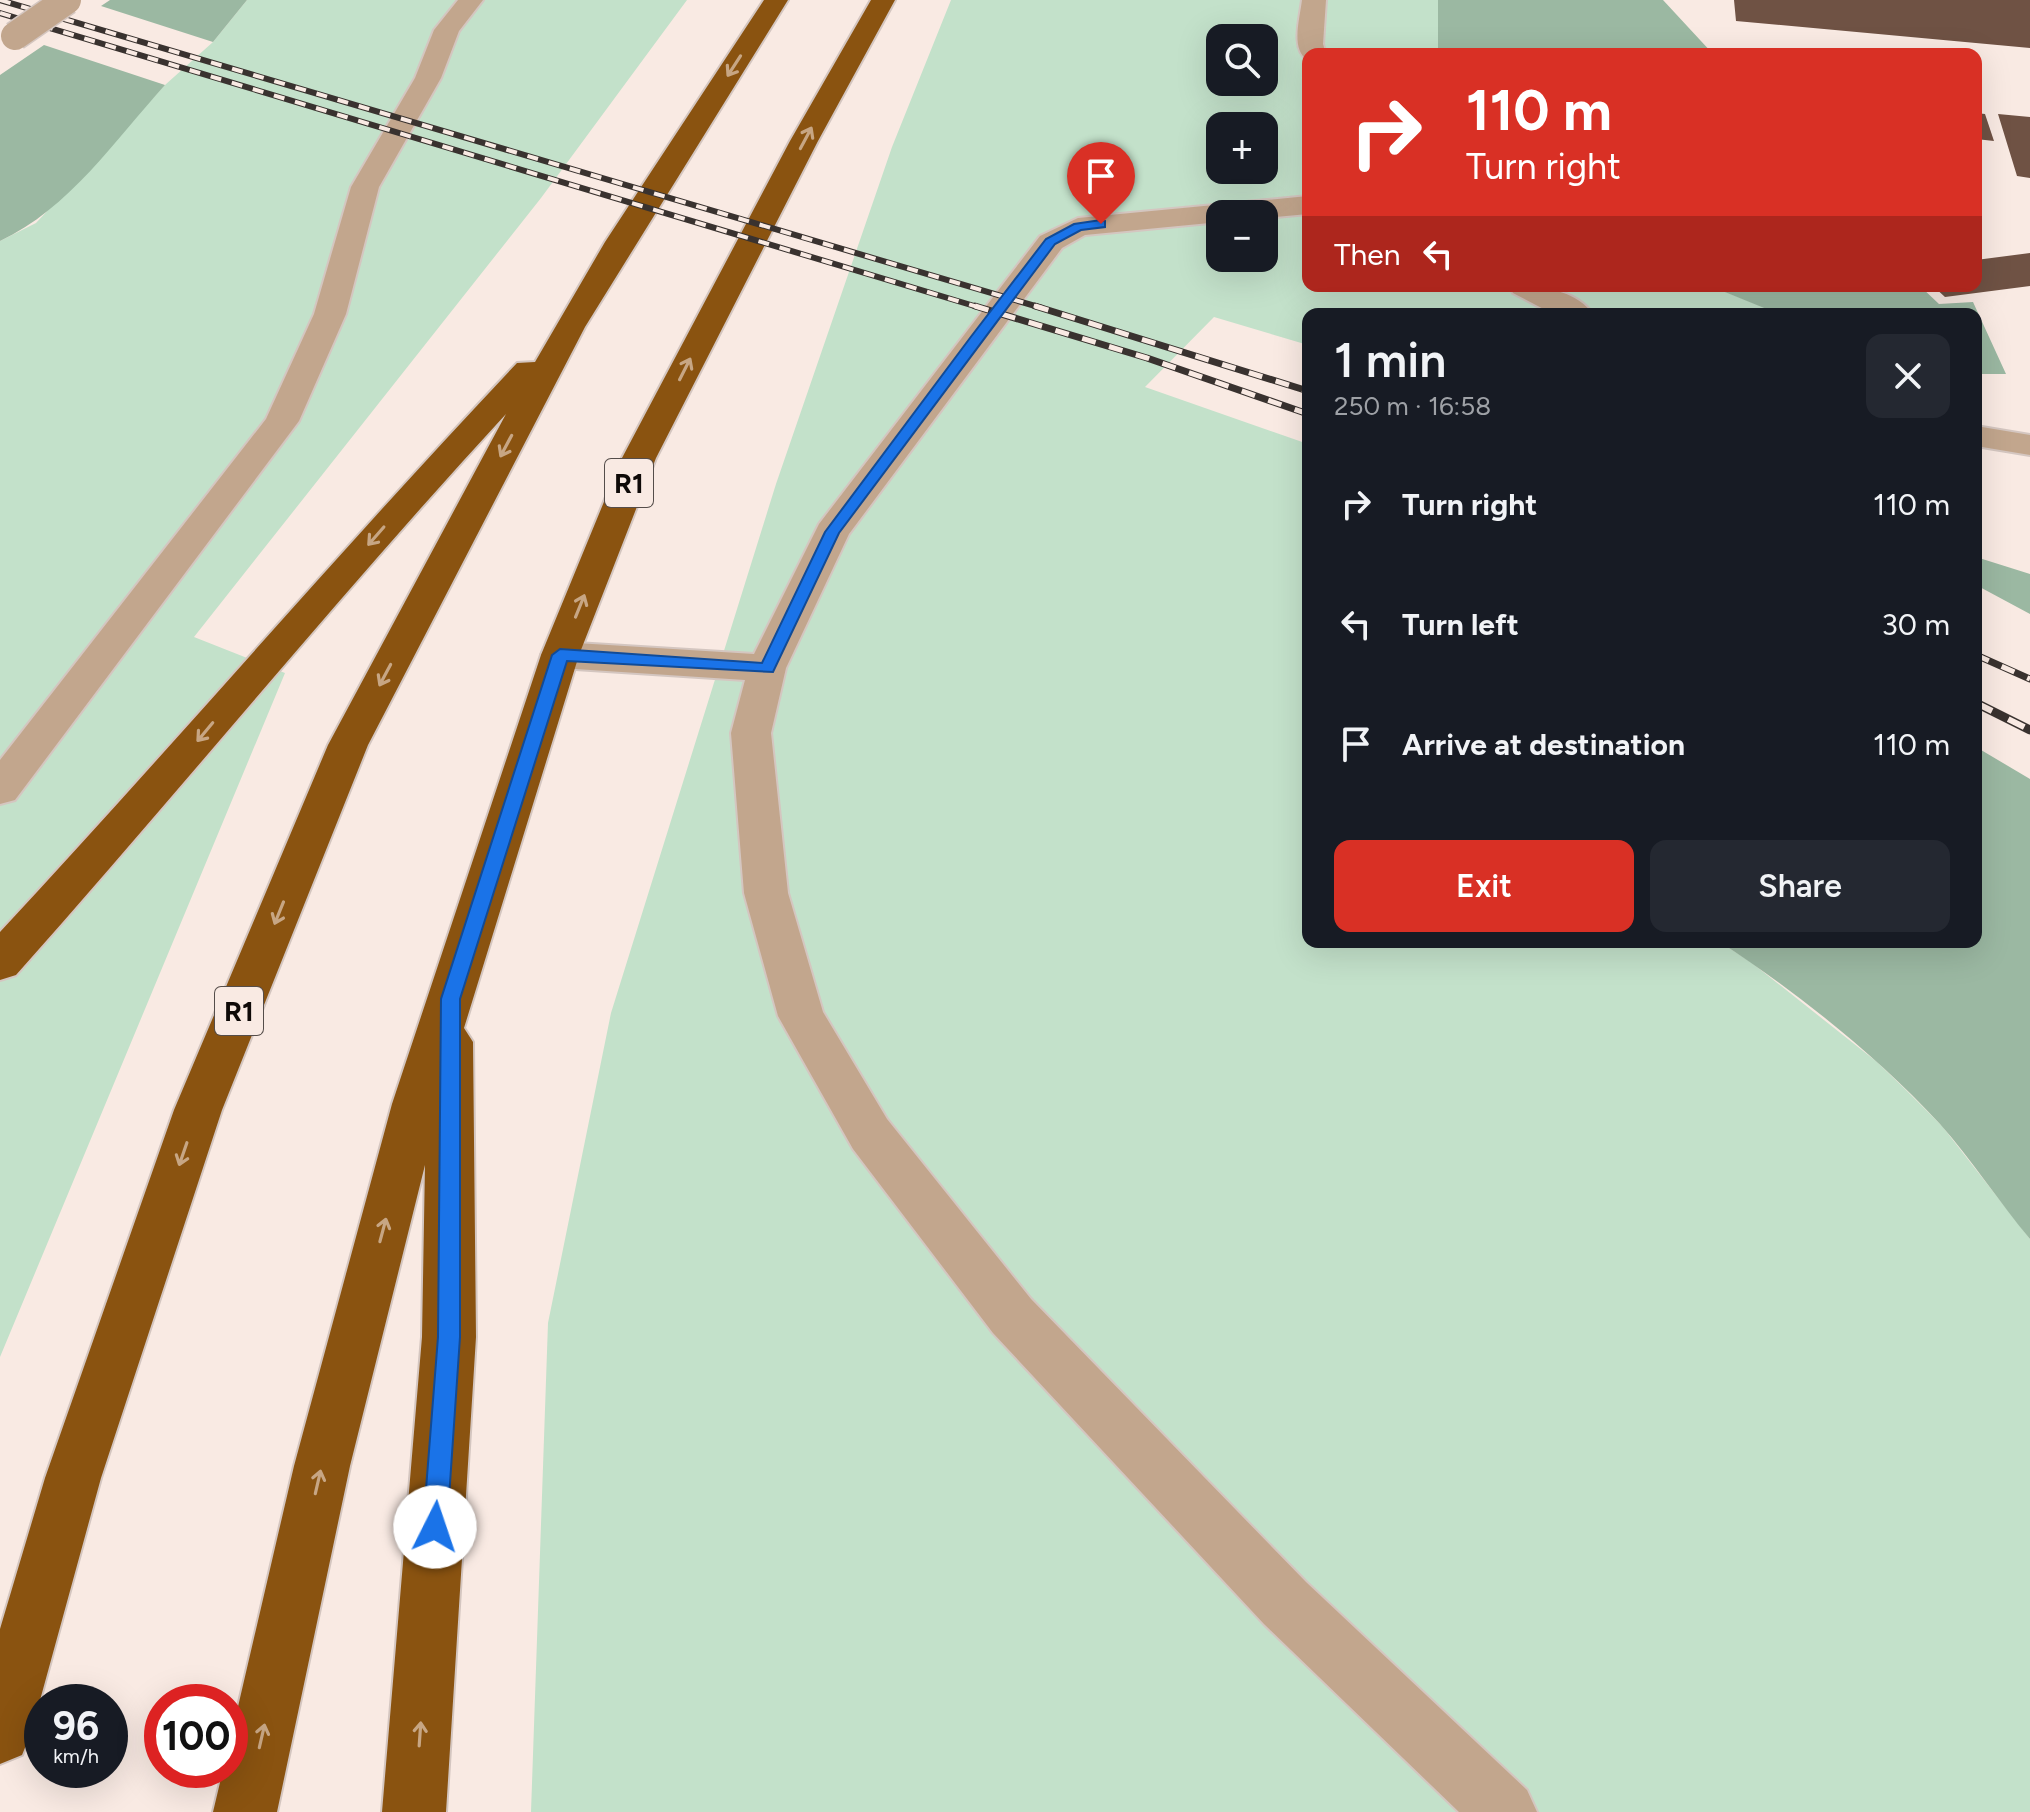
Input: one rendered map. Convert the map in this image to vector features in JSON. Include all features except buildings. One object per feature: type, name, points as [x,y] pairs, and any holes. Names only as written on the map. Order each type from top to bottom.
[{"type":"highway","name":"R1","points":[[0,1733],[73,1478],[198,1110],[348,745],[569,327],[776,0]]},
{"type":"highway","name":"R1","points":[[245,1812],[322,1466],[416,1104],[560,655],[639,458],[804,141],[883,0]]},
{"type":"highway","points":[[0,962],[145,803],[428,478],[569,327]]},
{"type":"highway","points":[[414,1812],[449,1337],[451,999]]},
{"type":"street","points":[[8,41],[67,0]]},
{"type":"street","points":[[0,789],[282,421],[330,314],[365,187],[428,78],[447,30],[471,0]]},
{"type":"street","points":[[1311,48],[1314,0]]},
{"type":"street","points":[[1302,206],[1078,227],[1051,242],[832,532],[767,668],[751,733],[766,893],[801,1016],[870,1134],[1012,1316],[1285,1603],[1505,1812]]},
{"type":"street","points":[[1535,292],[1566,308]]},
{"type":"street","points":[[1982,437],[2030,445]]},
{"type":"street","points":[[560,655],[767,668]]},
{"type":"green space","points":[[110,0],[247,0],[213,42],[101,6]]},
{"type":"green space","points":[[247,0],[687,0],[541,198],[194,637],[285,673],[0,1357],[0,241],[36,223],[165,85],[213,42]]},
{"type":"green space","points":[[951,0],[1438,0],[1438,48],[1302,48],[1302,292],[1725,292],[1766,308],[1302,308],[1302,343],[1214,317],[1145,387],[1302,442],[1302,948],[1729,948],[1877,1062],[1942,1126],[2030,1239],[2030,1812],[531,1812],[548,1323],[611,1013],[776,484],[892,147]]},
{"type":"green space","points":[[1438,0],[1663,0],[1707,48],[1438,48]]},
{"type":"green space","points":[[44,45],[165,85],[69,192],[48,211],[0,241],[0,75]]},
{"type":"green space","points":[[1725,292],[1926,292],[1939,304],[1973,302],[1976,308],[1764,308]]},
{"type":"green space","points":[[1982,322],[2006,374],[1982,374]]},
{"type":"green space","points":[[1982,559],[2030,574],[2030,614],[1982,588]]},
{"type":"green space","points":[[1982,751],[2030,779],[2030,1239],[1952,1138],[1915,1098],[1863,1050],[1778,982],[1729,948],[1982,948]]},
{"type":"railway","points":[[0,0],[1042,308]]},
{"type":"railway","points":[[0,13],[981,308]]},
{"type":"railway","points":[[975,306],[1147,358],[1302,412]]},
{"type":"railway","points":[[1035,306],[1302,389]]},
{"type":"railway","points":[[1982,658],[2030,679]]},
{"type":"railway","points":[[1982,706],[2030,730]]},
{"type":"route","points":[[435,1527],[449,1337],[451,999],[560,655],[767,668],[832,532],[975,340],[1051,242],[1078,227],[1101,224]]}]
